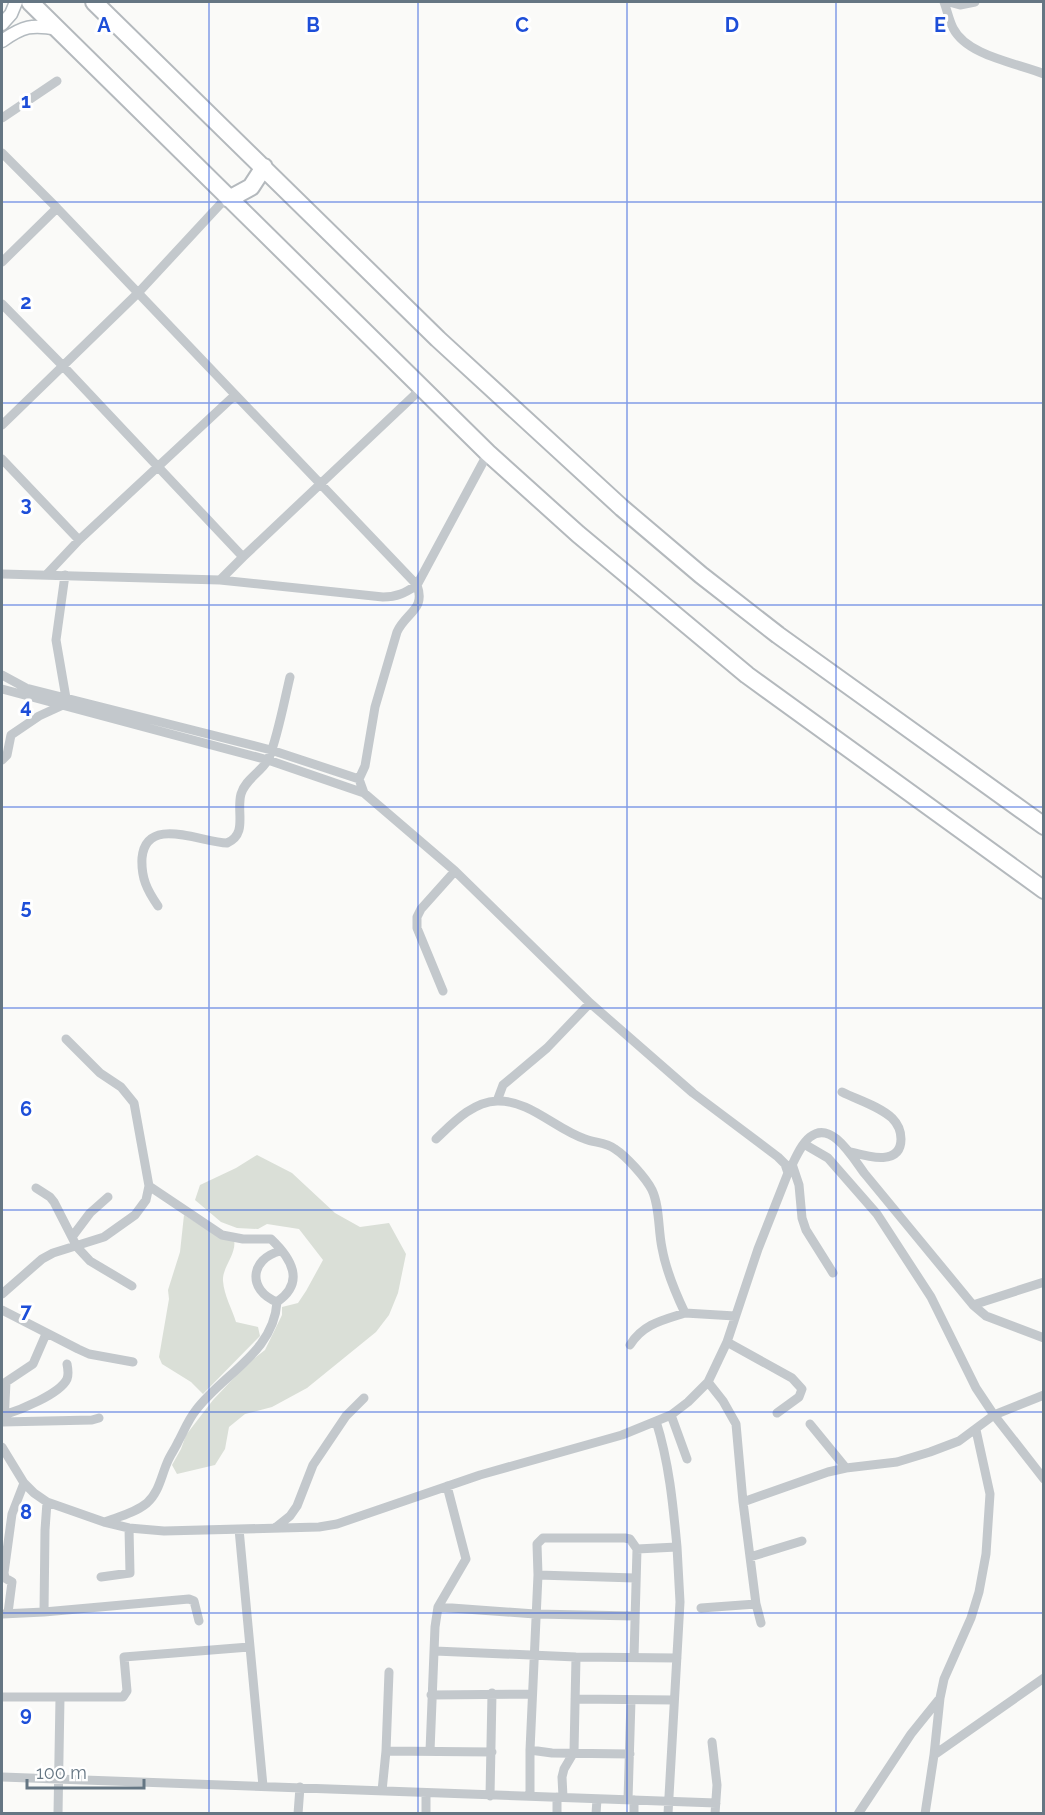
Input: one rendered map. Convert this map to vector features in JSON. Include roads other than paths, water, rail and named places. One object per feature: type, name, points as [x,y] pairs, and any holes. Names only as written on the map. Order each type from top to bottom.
[{"type":"highway","points":[[30,2],[488,453],[628,578],[747,675],[1044,890]]},
{"type":"highway","points":[[96,2],[438,339],[622,508],[701,575],[778,635],[1044,826]]},
{"type":"highway","points":[[228,198],[250,187],[264,167]]},
{"type":"street","points":[[2,24],[11,14],[16,2]]},
{"type":"street","points":[[944,2],[954,30],[973,48],[1044,74]]},
{"type":"street","points":[[949,2],[960,5],[975,2]]},
{"type":"street","points":[[2,41],[18,30],[30,26],[58,29]]},
{"type":"street","points":[[2,118],[57,81]]},
{"type":"street","points":[[2,153],[417,585],[421,595],[420,602],[400,625],[375,707],[364,766],[359,779],[364,793]]},
{"type":"street","points":[[2,425],[138,293],[228,198]]},
{"type":"street","points":[[2,262],[57,208]]},
{"type":"street","points":[[2,304],[243,557]]},
{"type":"street","points":[[220,580],[422,388]]},
{"type":"street","points":[[47,574],[156,466],[235,395]]},
{"type":"street","points":[[2,573],[220,580],[395,597],[417,585],[488,453]]},
{"type":"street","points":[[2,459],[79,540]]},
{"type":"street","points":[[65,575],[56,640],[65,702]]},
{"type":"street","points":[[2,675],[26,688],[65,702],[268,760],[364,793],[455,871],[590,1003],[693,1093],[790,1168],[801,1193],[802,1218],[806,1230],[833,1273]]},
{"type":"street","points":[[158,906],[143,881],[142,856],[148,840],[155,835],[175,833],[218,843],[232,841],[240,827],[240,795],[268,760],[290,677]]},
{"type":"street","points":[[2,689],[271,750],[359,779]]},
{"type":"street","points":[[2,759],[7,755],[11,735],[39,716],[58,709],[65,702]]},
{"type":"street","points":[[443,991],[417,928],[417,917],[421,909],[455,871]]},
{"type":"street","points":[[497,1101],[503,1085],[547,1048],[590,1003]]},
{"type":"street","points":[[2,1294],[52,1253],[104,1237],[135,1215],[146,1200],[149,1186],[134,1103],[121,1087],[100,1073],[66,1039]]},
{"type":"street","points":[[842,1092],[884,1111],[898,1125],[901,1134],[901,1144],[896,1152],[888,1157],[877,1158],[850,1152]]},
{"type":"street","points":[[436,1139],[465,1112],[497,1101],[523,1106],[586,1140],[607,1144],[616,1149],[645,1179],[652,1191],[666,1265],[672,1286],[686,1313]]},
{"type":"street","points":[[2,1447],[24,1483],[47,1502],[104,1522],[129,1528],[164,1531],[320,1527],[337,1524],[447,1486],[622,1436],[671,1414],[688,1402],[708,1382],[727,1342],[790,1168],[808,1137],[816,1133],[833,1136],[850,1152],[865,1174],[973,1305],[986,1316],[1044,1338]]},
{"type":"street","points":[[804,1144],[828,1158],[877,1214],[931,1297],[976,1388],[1044,1479]]},
{"type":"street","points":[[149,1186],[222,1235],[243,1239],[271,1239],[288,1257],[294,1277],[285,1297],[277,1302]]},
{"type":"street","points":[[36,1188],[54,1202],[77,1247],[94,1265],[132,1286]]},
{"type":"street","points":[[72,1237],[90,1213],[108,1197]]},
{"type":"street","points":[[277,1302],[267,1298],[260,1291],[256,1281],[257,1270],[262,1260],[280,1251]]},
{"type":"street","points":[[973,1305],[1044,1282]]},
{"type":"street","points":[[104,1522],[134,1511],[146,1504],[154,1495],[168,1460],[196,1409],[255,1352],[267,1337],[276,1313],[277,1302]]},
{"type":"street","points":[[2,1310],[89,1354],[133,1362]]},
{"type":"street","points":[[630,1345],[646,1327],[686,1313],[735,1316]]},
{"type":"street","points":[[3,1420],[6,1382],[33,1364],[46,1334]]},
{"type":"street","points":[[727,1342],[792,1378],[802,1389],[799,1397],[777,1413]]},
{"type":"street","points":[[3,1420],[32,1406],[64,1383],[68,1374],[67,1364]]},
{"type":"street","points":[[708,1382],[723,1401],[736,1424],[743,1502],[756,1604],[761,1623]]},
{"type":"street","points":[[743,1502],[846,1468],[884,1464],[930,1452],[959,1441],[994,1415],[1044,1395]]},
{"type":"street","points":[[275,1528],[290,1516],[297,1506],[313,1465],[346,1416],[364,1398]]},
{"type":"street","points":[[671,1414],[687,1459]]},
{"type":"street","points":[[3,1420],[69,1421],[99,1418]]},
{"type":"street","points":[[656,1421],[664,1447],[678,1546],[680,1602],[668,1814]]},
{"type":"street","points":[[810,1424],[846,1468]]},
{"type":"street","points":[[925,1814],[944,1678],[965,1635],[979,1592],[986,1554],[990,1494],[976,1430]]},
{"type":"street","points":[[24,1483],[12,1514],[4,1561],[4,1576],[12,1582],[5,1613],[44,1612],[189,1599],[196,1605],[199,1621]]},
{"type":"street","points":[[430,1751],[431,1695],[438,1606],[466,1559],[447,1486]]},
{"type":"street","points":[[44,1612],[47,1502]]},
{"type":"street","points":[[101,1577],[127,1574],[131,1570],[129,1528]]},
{"type":"street","points":[[239,1529],[263,1786]]},
{"type":"street","points":[[530,1796],[538,1575],[537,1544],[543,1538],[630,1539],[636,1549],[634,1657]]},
{"type":"street","points":[[750,1557],[802,1540]]},
{"type":"street","points":[[636,1549],[678,1546]]},
{"type":"street","points":[[538,1575],[635,1578]]},
{"type":"street","points":[[701,1608],[756,1604]]},
{"type":"street","points":[[438,1606],[535,1614],[635,1616]]},
{"type":"street","points":[[2,1697],[118,1698],[126,1695],[124,1657],[249,1647]]},
{"type":"street","points":[[435,1652],[677,1658]]},
{"type":"street","points":[[557,1814],[564,1769],[574,1752],[576,1657]]},
{"type":"street","points":[[382,1791],[386,1751],[388,1672]]},
{"type":"street","points":[[934,1755],[1044,1678]]},
{"type":"street","points":[[490,1796],[492,1693]]},
{"type":"street","points":[[431,1695],[532,1694]]},
{"type":"street","points":[[58,1814],[60,1698]]},
{"type":"street","points":[[858,1814],[911,1734],[940,1698]]},
{"type":"street","points":[[575,1699],[674,1700]]},
{"type":"street","points":[[630,1700],[631,1800],[634,1814]]},
{"type":"street","points":[[712,1742],[717,1785],[715,1814]]},
{"type":"street","points":[[530,1750],[552,1753],[630,1754]]},
{"type":"street","points":[[386,1751],[492,1752]]},
{"type":"street","points":[[2,1777],[716,1803]]},
{"type":"street","points":[[298,1814],[300,1787]]},
{"type":"street","points":[[426,1793],[426,1814]]},
{"type":"street","points":[[596,1814],[597,1799]]}]
